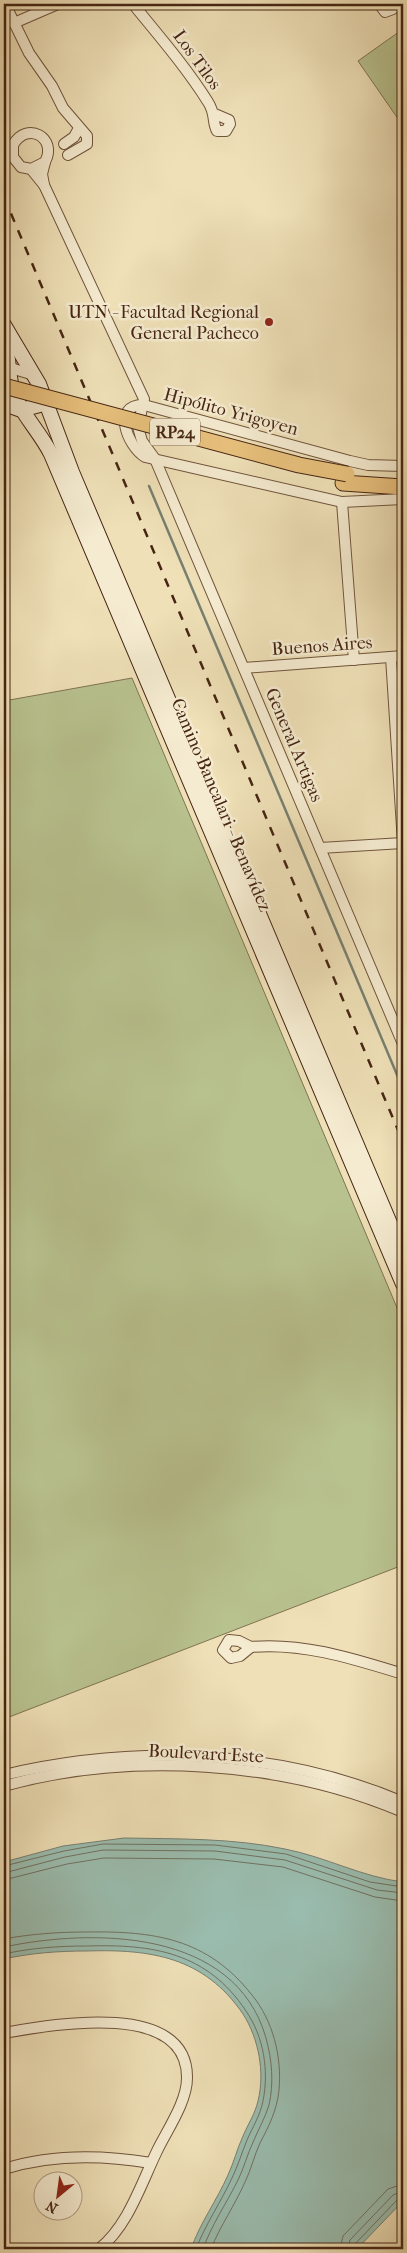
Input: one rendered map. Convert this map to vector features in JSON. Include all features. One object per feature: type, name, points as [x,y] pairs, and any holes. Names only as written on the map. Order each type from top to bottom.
[{"type":"main road","name":"Camino Bancalari - Benavídez","points":[[4,325],[34,375],[47,403],[72,472],[403,1254]]},
{"type":"main road","name":"Camino Bancalari - Benavídez","points":[[4,344],[8,354],[6,366],[9,381],[22,410],[51,454],[403,1284]]},
{"type":"main road","name":"RP24","points":[[4,386],[345,479],[403,479]]},
{"type":"main road","name":"RP24","points":[[4,396],[262,465],[403,488]]},
{"type":"main road","points":[[4,404],[22,410],[47,403]]},
{"type":"street","points":[[5,4],[29,52],[52,86],[63,108],[86,136],[87,144],[68,155]]},
{"type":"street","points":[[14,23],[58,4]]},
{"type":"street","name":"Los Tilos","points":[[133,4],[176,56],[215,114]]},
{"type":"street","points":[[379,4],[385,12],[393,9],[394,4]]},
{"type":"street","points":[[64,144],[74,136],[79,128]]},
{"type":"street","points":[[44,186],[42,174],[48,151],[44,139],[33,133],[21,135],[13,145],[13,157],[21,167],[31,170],[44,186],[142,391],[144,405]]},
{"type":"street","points":[[31,170],[45,162]]},
{"type":"street","points":[[6,366],[34,375]]},
{"type":"street","name":"General Artigas","points":[[144,405],[138,428],[142,441],[155,459],[320,848],[400,1028],[403,1044]]},
{"type":"street","name":"Hipólito Yrigoyen","points":[[144,405],[350,461],[403,466]]},
{"type":"street","points":[[155,459],[342,502],[403,499]]},
{"type":"street","points":[[342,502],[354,660]]},
{"type":"street","name":"Buenos Aires","points":[[244,668],[403,656]]},
{"type":"street","points":[[320,848],[403,842],[391,657]]},
{"type":"street","points":[[250,1647],[277,1646],[318,1652],[403,1674]]},
{"type":"street","name":"Boulevard Este","points":[[4,1775],[64,1768],[145,1767],[200,1762],[333,1783],[403,1802]]},
{"type":"street","name":"Boulevard Este","points":[[4,1786],[64,1768]]},
{"type":"street","name":"Boulevard Este","points":[[333,1783],[403,1812]]},
{"type":"street","points":[[4,2033],[76,2024],[149,2027],[169,2038],[182,2056],[187,2079],[180,2103],[118,2229],[100,2249]]},
{"type":"street","points":[[4,2169],[33,2162],[79,2157],[115,2158],[151,2163]]},
{"type":"green space","points":[[403,29],[403,126],[358,61]]},
{"type":"green space","points":[[132,678],[403,1322],[403,1565],[4,1719],[4,701]]},
{"type":"water","points":[[124,1838],[205,1840],[265,1845],[315,1857],[373,1876],[403,1882],[403,2201],[357,2249],[191,2249],[228,2175],[255,2110],[261,2079],[257,2045],[249,2024],[228,1995],[211,1980],[193,1968],[174,1960],[133,1952],[55,1952],[4,1959],[4,1862],[63,1846]]},
{"type":"waterway","points":[[149,486],[403,1089]]},
{"type":"railway","points":[[4,197],[403,1142]]},
{"type":"place","name":"UTN - Facultad Regional General Pacheco","points":[[269,322]]}]
